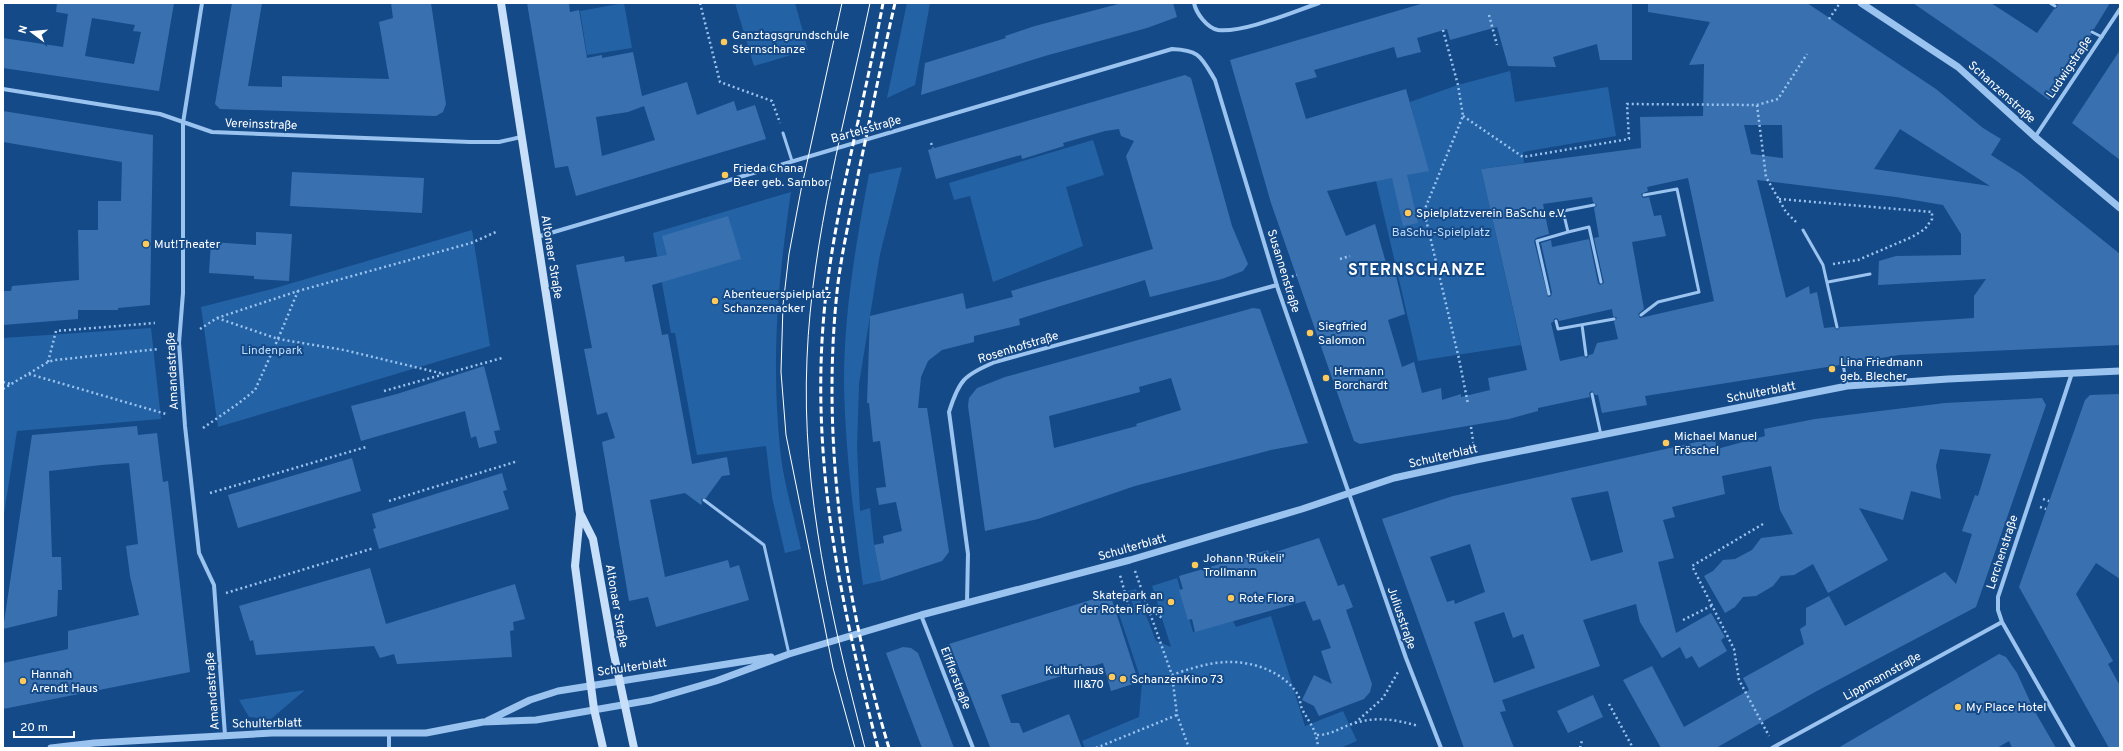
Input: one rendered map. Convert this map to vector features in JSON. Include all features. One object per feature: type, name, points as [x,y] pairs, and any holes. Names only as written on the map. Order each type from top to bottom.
[{"type":"main road","name":"Altonaer Straße","points":[[501,3],[580,514],[576,566],[590,684],[603,748]]},
{"type":"main road","name":"Altonaer Straße","points":[[580,514],[593,539],[619,680],[634,748]]},
{"type":"street","name":"Amandastraße","points":[[202,3],[183,123],[182,293],[179,350],[185,426],[199,553],[214,585],[225,735]]},
{"type":"street","points":[[1194,3],[1195,9],[1204,21],[1216,30],[1239,29],[1319,3]]},
{"type":"street","name":"Schanzenstraße","points":[[1860,3],[1958,67],[2035,137],[2120,208]]},
{"type":"street","name":"Ludwigstraße","points":[[2035,137],[2120,9]]},
{"type":"street","name":"Bartelsstraße","points":[[537,237],[1172,50],[1186,50],[1200,56]]},
{"type":"street","name":"Susannenstraße","points":[[1200,56],[1215,80],[1277,285],[1348,493]]},
{"type":"street","name":"Vereinsstraße","points":[[3,89],[160,114],[216,133],[470,142],[499,142],[522,137]]},
{"type":"street","name":"Rosenhofstraße","points":[[967,602],[968,554],[949,412],[956,390],[970,372],[995,362],[1277,285]]},
{"type":"street","name":"Schulterblatt","points":[[51,748],[94,743],[272,732],[388,734],[426,733],[483,722],[536,720],[651,700],[716,681],[789,654],[967,602],[1130,560],[1394,478],[1476,460],[1847,386],[2120,370]]},
{"type":"street","name":"Lerchenstraße","points":[[2072,373],[2001,585],[1998,597],[1998,610],[2002,622],[2074,748]]},
{"type":"street","name":"Juliusstraße","points":[[1348,493],[1406,658],[1441,748]]},
{"type":"street","name":"Eifflerstraße","points":[[921,615],[973,748]]},
{"type":"street","name":"Lippmannstraße","points":[[1774,747],[2002,622]]},
{"type":"street","name":"Schulterblatt","points":[[483,722],[530,700],[558,690],[789,654]]},
{"type":"street","points":[[388,734],[389,748]]},
{"type":"lane","points":[[2050,3],[2055,6]]},
{"type":"lane","points":[[2092,32],[2102,37]]},
{"type":"lane","points":[[783,133],[792,161]]},
{"type":"lane","points":[[1641,315],[1658,302],[1699,292],[1677,189],[1644,195]]},
{"type":"lane","points":[[1568,232],[1563,211],[1594,205]]},
{"type":"lane","points":[[1549,294],[1537,242],[1589,227],[1601,282]]},
{"type":"lane","points":[[1803,230],[1823,265],[1837,327]]},
{"type":"lane","points":[[1828,282],[1870,274]]},
{"type":"lane","points":[[1556,321],[1558,329],[1614,319]]},
{"type":"lane","points":[[1582,325],[1586,355]]},
{"type":"lane","points":[[1844,364],[1847,386]]},
{"type":"lane","points":[[1592,394],[1601,435]]},
{"type":"lane","points":[[704,500],[764,546],[789,654]]},
{"type":"path","points":[[700,3],[720,82],[772,101],[783,133]]},
{"type":"path","points":[[1829,19],[1840,3]]},
{"type":"path","points":[[1489,15],[1497,45]]},
{"type":"path","points":[[1443,30],[1458,85],[1463,116],[1424,211],[1459,359],[1468,404]]},
{"type":"path","points":[[1463,116],[1523,157],[1629,139],[1627,104],[1757,105],[1778,99],[1807,54]]},
{"type":"path","points":[[1757,105],[1766,177],[1786,212],[1803,230]]},
{"type":"path","points":[[931,143],[933,148]]},
{"type":"path","points":[[1779,199],[1932,212],[1932,219],[1925,229],[1912,237],[1858,260],[1823,265]]},
{"type":"path","points":[[200,329],[216,318],[298,292],[471,243],[496,232]]},
{"type":"path","points":[[1340,259],[1350,256]]},
{"type":"path","points":[[203,428],[255,390],[298,292]]},
{"type":"path","points":[[216,318],[278,339],[344,350],[444,374]]},
{"type":"path","points":[[48,362],[56,331],[156,323]]},
{"type":"path","points":[[3,389],[48,362],[159,349]]},
{"type":"path","points":[[384,391],[502,358]]},
{"type":"path","points":[[28,374],[166,414]]},
{"type":"path","points":[[3,382],[11,384]]},
{"type":"path","points":[[1471,426],[1476,460]]},
{"type":"path","points":[[210,493],[366,447]]},
{"type":"path","points":[[389,501],[518,462]]},
{"type":"path","points":[[1762,524],[1692,566],[1734,649],[1739,680],[1774,747]]},
{"type":"path","points":[[224,594],[374,548]]},
{"type":"path","points":[[1130,560],[1172,676],[1177,715],[1189,748]]},
{"type":"path","points":[[1116,612],[1129,608],[1124,592]]},
{"type":"path","points":[[1683,620],[1713,605]]},
{"type":"path","points":[[1147,606],[1162,618]]},
{"type":"path","points":[[1317,736],[1330,735],[1355,723],[1383,698],[1406,658]]},
{"type":"path","points":[[1172,676],[1195,667],[1228,662],[1253,666],[1280,675],[1297,692],[1302,707],[1317,736],[1318,748]]},
{"type":"path","points":[[1608,704],[1633,748]]},
{"type":"path","points":[[1096,748],[1177,715]]},
{"type":"path","points":[[1355,723],[1389,718],[1434,729]]},
{"type":"path","points":[[1580,748],[1582,740]]},
{"type":"green space","points":[[624,3],[632,48],[587,55],[580,11]]},
{"type":"green space","points":[[735,3],[795,3],[808,50],[754,66]]},
{"type":"green space","points":[[907,3],[930,3],[915,85],[887,98]]},
{"type":"green space","name":"BaSchu-Spielplatz","points":[[1510,71],[1515,102],[1608,87],[1616,136],[1523,152],[1524,163],[1481,169],[1521,345],[1418,361],[1376,181],[1418,134],[1410,102],[1458,85]]},
{"type":"green space","points":[[1093,140],[1104,175],[1066,187],[1083,246],[993,282],[970,196],[954,200],[949,183]]},
{"type":"green space","points":[[902,167],[880,254],[859,384],[857,447],[860,511],[870,508],[874,545],[881,581],[863,585],[850,484],[846,433],[844,382],[848,304],[855,252],[869,174]]},
{"type":"green space","name":"Abenteuerspielplatz Schanzenacker","points":[[791,192],[779,288],[776,383],[781,460],[801,549],[785,553],[772,497],[766,446],[697,455],[675,333],[671,333],[653,233]]},
{"type":"green space","name":"Lindenpark","points":[[472,230],[490,346],[218,427],[201,307],[272,289]]},
{"type":"green space","points":[[151,328],[161,419],[17,431],[3,520],[3,338]]},
{"type":"green space","points":[[1177,578],[1193,632],[1233,621],[1236,627],[1271,616],[1305,726],[1343,711],[1357,741],[1340,748],[1085,748],[1082,741],[1139,717],[1142,683],[1119,614],[1134,608],[1128,591],[1136,589],[1156,641],[1171,647],[1152,586]]},
{"type":"green space","points":[[305,690],[271,719],[249,717],[239,700]]},
{"type":"building","points":[[57,3],[174,3],[159,91],[3,68],[3,38],[63,47],[68,14],[56,12]],"holes":[[[92,18],[135,25],[133,31],[141,32],[134,64],[85,56]]]},
{"type":"building","points":[[232,3],[262,3],[248,86],[282,87],[282,76],[389,79],[379,22],[393,18],[391,3],[431,3],[446,104],[443,112],[436,116],[220,109],[215,104]]},
{"type":"building","points":[[527,3],[569,3],[570,12],[579,10],[587,58],[602,55],[602,58],[633,52],[642,96],[687,82],[697,115],[734,101],[737,111],[755,105],[766,139],[576,196],[568,166],[555,168]],"holes":[[[644,106],[655,140],[602,156],[596,117],[628,112]]]},
{"type":"building","points":[[1122,3],[1173,3],[1177,17],[1147,28],[1045,56],[921,95],[925,63],[1006,38],[1005,36],[1035,26]]},
{"type":"building","points":[[1424,3],[1632,3],[1632,60],[1600,60],[1597,44],[1553,57],[1556,67],[1508,66],[1497,27],[1450,40],[1447,29],[1417,38],[1421,52],[1397,58],[1394,47],[1314,70],[1317,77],[1295,83],[1306,119],[1406,89],[1429,171],[1407,175],[1418,223],[1403,226],[1392,178],[1327,191],[1346,236],[1375,224],[1388,270],[1394,267],[1405,314],[1388,320],[1402,367],[1414,362],[1422,393],[1441,388],[1442,400],[1461,394],[1461,397],[1490,390],[1488,378],[1527,370],[1481,169],[1641,148],[1640,117],[1703,116],[1704,64],[1689,65],[1710,22],[1648,12],[1648,3],[1807,3],[1936,89],[1983,128],[2001,139],[1991,155],[2021,174],[2120,254],[2120,345],[1899,355],[1846,364],[1843,361],[1840,365],[1645,396],[1647,405],[1602,413],[1598,395],[1595,395],[1592,391],[1589,393],[1590,397],[1538,408],[1538,411],[1509,419],[1360,444],[1354,441],[1271,203],[1230,60]],"holes":[[[1744,125],[1782,125],[1783,158],[1751,154]],[[1900,129],[1990,186],[1874,169]],[[1688,178],[1714,301],[1640,318],[1638,314],[1644,309],[1632,242],[1666,236],[1661,215],[1654,216],[1649,197],[1643,198],[1641,194],[1648,191],[1647,187]],[[1757,180],[1896,197],[1943,205],[1961,234],[1961,255],[1896,256],[1879,261],[1878,285],[1986,279],[1974,296],[1974,318],[1840,327],[1837,330],[1834,327],[1824,328],[1817,292],[1810,294],[1809,286],[1786,298]],[[1592,197],[1593,202],[1597,205],[1594,208],[1599,237],[1594,238],[1604,283],[1600,285],[1598,283],[1589,239],[1552,247],[1551,240],[1541,243],[1552,293],[1551,296],[1548,297],[1534,241],[1536,238],[1549,234],[1543,204]],[[1612,309],[1613,316],[1617,318],[1614,322],[1618,339],[1597,343],[1593,354],[1589,355],[1587,358],[1583,356],[1560,361],[1551,323],[1557,318],[1559,321]]]},
{"type":"building","points":[[1913,3],[1991,3],[2037,33],[2054,9],[2057,8],[2058,3],[2110,3],[2094,29],[2090,30],[2091,35],[2049,100],[1994,59]]},
{"type":"building","points":[[2120,50],[2120,160],[2072,123]]},
{"type":"building","points":[[1185,75],[1191,78],[1232,226],[1248,264],[1243,271],[1222,279],[1150,297],[1145,280],[1019,319],[1020,325],[974,336],[974,342],[942,350],[928,361],[921,377],[918,408],[927,408],[949,552],[942,561],[881,581],[874,545],[884,543],[883,536],[902,531],[896,502],[879,505],[876,488],[886,487],[880,441],[873,442],[869,403],[867,403],[870,316],[963,293],[966,309],[1013,297],[1011,291],[1153,249],[1126,156],[1134,141],[1121,136],[1119,129],[1105,131],[1063,143],[1064,146],[1022,159],[1021,155],[936,179],[928,150]]},
{"type":"building","points":[[3,111],[153,135],[150,305],[118,308],[118,310],[78,310],[78,319],[3,325],[3,291],[11,291],[12,286],[79,280],[78,230],[98,230],[98,201],[121,201],[122,162],[3,142]]},
{"type":"building","points":[[292,172],[424,178],[422,213],[290,206]]},
{"type":"building","points":[[728,216],[741,259],[652,285],[662,335],[668,334],[692,464],[727,457],[730,475],[722,476],[706,498],[701,499],[701,505],[685,493],[650,500],[665,577],[728,560],[730,568],[739,565],[749,600],[656,627],[648,597],[629,601],[602,442],[615,438],[607,412],[597,415],[584,349],[592,348],[576,265],[624,256],[625,262],[667,255],[662,236]]},
{"type":"building","points":[[256,232],[292,234],[289,281],[254,279],[254,276],[209,273],[211,242],[256,245]]},
{"type":"building","points":[[1253,308],[1260,309],[1308,443],[1271,450],[1135,486],[1038,519],[985,531],[968,406],[969,398],[977,388],[1005,377]],"holes":[[[1171,378],[1181,410],[1136,424],[1137,426],[1054,448],[1049,416],[1140,392],[1139,387]]]},
{"type":"building","points":[[484,366],[500,430],[494,431],[497,443],[479,448],[476,436],[471,438],[465,411],[361,441],[351,406],[397,394]]},
{"type":"building","points":[[2120,394],[2120,579],[2096,563],[2076,594],[2113,661],[2108,664],[2120,686],[2120,748],[2109,748],[2019,587],[2085,400],[2090,395]]},
{"type":"building","points":[[2042,398],[2046,405],[1976,607],[1815,692],[1716,748],[1661,748],[1623,680],[1652,666],[1684,727],[1749,690],[1743,678],[1804,644],[1800,629],[1806,625],[1806,608],[1829,596],[1845,626],[1945,572],[1956,584],[1972,534],[1962,531],[1975,495],[1978,496],[1991,454],[1940,449],[1936,466],[1941,499],[1911,491],[1903,520],[1859,508],[1888,560],[1828,593],[1813,564],[1794,575],[1781,576],[1773,586],[1756,596],[1743,597],[1735,607],[1725,613],[1704,576],[1713,571],[1723,560],[1735,559],[1752,550],[1761,538],[1793,534],[1780,510],[1771,466],[1722,476],[1725,494],[1672,507],[1675,517],[1663,520],[1674,558],[1658,562],[1676,633],[1711,613],[1725,637],[1721,640],[1727,651],[1699,668],[1692,656],[1686,659],[1680,647],[1662,658],[1640,622],[1636,604],[1583,620],[1600,666],[1502,700],[1506,711],[1500,712],[1514,748],[1464,748],[1382,519],[1453,496],[1697,442],[1715,439],[1717,449],[1765,436],[1764,429],[1815,419],[1945,403]],"holes":[[[1608,491],[1623,552],[1591,561],[1571,498]],[[1470,544],[1485,592],[1455,604],[1454,600],[1447,602],[1430,557]],[[1504,612],[1513,638],[1523,634],[1535,668],[1494,683],[1474,622]]]},
{"type":"building","points":[[137,426],[138,435],[157,433],[163,482],[168,481],[190,672],[3,709],[3,663],[68,649],[68,631],[139,615],[130,576],[126,546],[138,544],[129,463],[101,465],[49,471],[52,557],[61,557],[62,590],[58,590],[57,616],[3,629],[32,435]]},
{"type":"building","points":[[352,458],[361,491],[238,528],[228,495]]},
{"type":"building","points":[[502,473],[507,490],[503,491],[509,509],[379,549],[373,529],[376,528],[372,514]]},
{"type":"building","points":[[1319,538],[1338,586],[1344,584],[1353,607],[1346,610],[1372,684],[1370,692],[1364,699],[1319,716],[1314,706],[1302,700],[1314,675],[1332,684],[1321,651],[1331,648],[1320,619],[1313,621],[1305,601],[1195,632],[1192,619],[1188,620],[1179,590],[1183,589],[1179,576],[1268,550],[1269,554]]},
{"type":"building","points":[[370,568],[386,624],[515,584],[525,619],[513,622],[514,630],[510,631],[512,657],[397,664],[394,654],[380,658],[374,646],[256,655],[253,640],[250,641],[239,606]]},
{"type":"building","points":[[1110,594],[1136,674],[1130,676],[1133,684],[1111,691],[1103,663],[1001,695],[1011,723],[1019,723],[1023,733],[1069,714],[1082,748],[988,748],[990,747],[949,644]]},
{"type":"building","points":[[903,647],[911,648],[918,653],[954,748],[922,748],[886,653]]},
{"type":"building","points":[[1999,654],[2006,657],[2017,673],[2034,710],[2056,748],[2012,748],[2009,741],[1997,748],[1838,748]]},
{"type":"building","points":[[1593,695],[1603,717],[1568,733],[1557,711]]},
{"type":"tram line","points":[[842,3],[801,190],[789,254],[783,305],[781,372],[786,435],[833,668],[855,748]]},
{"type":"tram line","points":[[865,748],[841,652],[821,555],[814,507],[806,408],[807,358],[815,268],[840,135],[870,3]]},
{"type":"railway","points":[[878,748],[851,636],[831,523],[824,467],[821,410],[821,352],[826,294],[837,220],[883,3]]},
{"type":"railway","points":[[889,748],[873,692],[848,576],[834,459],[832,400],[833,341],[840,269],[859,170],[895,3]]},
{"type":"place","name":"Ganztagsgrundschule Sternschanze","points":[[724,42]]},
{"type":"place","name":"Frieda Chana Beer geb. Sambor","points":[[725,175]]},
{"type":"place","name":"Spielplatzverein BaSchu e.V.","points":[[1408,213]]},
{"type":"place","name":"Mut!Theater","points":[[146,244]]},
{"type":"place","name":"Abenteuerspielplatz Schanzenacker","points":[[715,301]]},
{"type":"place","name":"Siegfried Salomon","points":[[1310,333]]},
{"type":"place","name":"Lina Friedmann geb. Blecher","points":[[1832,369]]},
{"type":"place","name":"Hermann Borchardt","points":[[1326,378]]},
{"type":"place","name":"Michael Manuel Fröschel","points":[[1666,443]]},
{"type":"place","name":"Johann 'Rukeli' Trollmann","points":[[1195,565]]},
{"type":"place","name":"Rote Flora","points":[[1231,598]]},
{"type":"place","name":"Skatepark an der Roten Flora","points":[[1171,602]]},
{"type":"place","name":"Kulturhaus III&70","points":[[1112,677]]},
{"type":"place","name":"SchanzenKino 73","points":[[1123,679]]},
{"type":"place","name":"Hannah Arendt Haus","points":[[23,681]]},
{"type":"place","name":"My Place Hotel","points":[[1958,707]]},
{"type":"district","name":"STERNSCHANZE","points":[[1417,269]]}]
